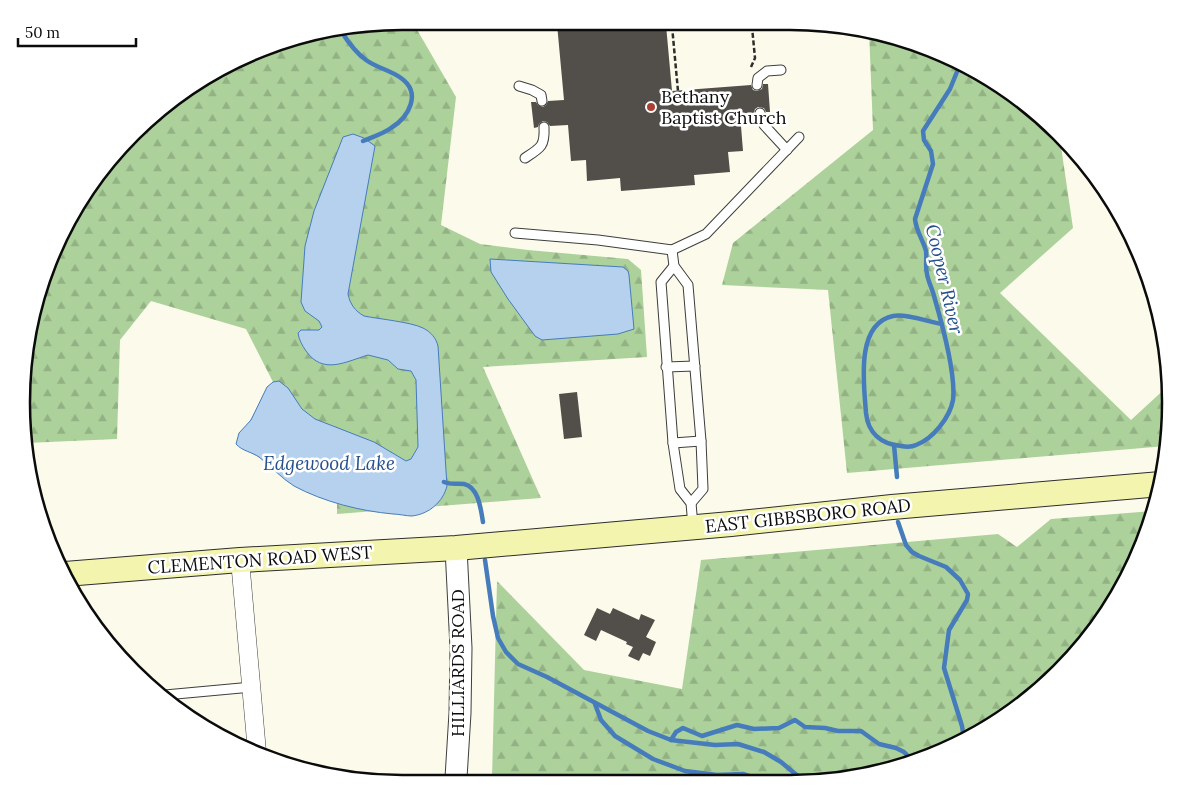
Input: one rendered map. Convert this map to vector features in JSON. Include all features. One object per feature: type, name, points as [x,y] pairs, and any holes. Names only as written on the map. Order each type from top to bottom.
[{"type":"main road","name":"EAST GIBBSBORO ROAD","points":[[456,548],[1153,485]]},
{"type":"main road","name":"CLEMENTON ROAD WEST","points":[[72,573],[240,560],[456,548]]},
{"type":"street","name":"HILLIARDS ROAD","points":[[456,548],[461,648],[456,775]]},
{"type":"street","points":[[240,560],[256,745]]},
{"type":"lane","points":[[758,84],[758,78],[767,71],[781,70]]},
{"type":"lane","points":[[519,86],[541,95],[542,101]]},
{"type":"lane","points":[[760,112],[764,125],[787,150]]},
{"type":"lane","points":[[525,158],[538,150],[545,140],[544,127]]},
{"type":"lane","points":[[515,234],[598,240],[672,250],[706,234],[800,137]]},
{"type":"lane","points":[[672,250],[674,266],[688,285],[695,366],[703,489],[692,502]]},
{"type":"lane","points":[[674,266],[661,282],[666,367],[673,443],[680,489],[692,502],[693,527]]},
{"type":"lane","points":[[666,367],[695,366]]},
{"type":"lane","points":[[673,443],[701,442]]},
{"type":"lane","points":[[171,694],[252,687]]},
{"type":"path","points":[[672,30],[678,91]]},
{"type":"path","points":[[750,73],[755,58],[752,30]]},
{"type":"green space","points":[[417,30],[456,97],[441,225],[480,244],[628,259],[641,270],[647,357],[483,367],[541,498],[337,514],[337,503],[236,444],[273,382],[246,329],[151,301],[120,340],[117,439],[32,443],[30,402],[33,354],[43,306],[58,260],[80,216],[107,176],[122,157],[157,122],[216,80],[260,58],[283,50],[330,37],[354,33]]},
{"type":"green space","points":[[869,39],[932,58],[976,80],[1035,122],[1061,148],[1073,228],[1000,293],[1131,420],[1162,392],[1159,447],[847,473],[828,290],[722,285],[733,243],[873,130]]},
{"type":"green space","points":[[1145,512],[1134,545],[1112,589],[1070,648],[1035,683],[1016,698],[976,725],[954,737],[932,747],[886,762],[838,772],[814,774],[492,775],[497,581],[584,670],[682,689],[701,560],[998,534],[1017,547],[1051,519]]},
{"type":"water","name":"Edgewood Lake","points":[[353,134],[364,138],[375,146],[348,294],[350,301],[353,307],[364,316],[403,322],[423,328],[433,336],[438,346],[447,486],[439,502],[424,513],[412,516],[355,508],[317,497],[294,486],[259,457],[236,444],[239,433],[251,420],[267,387],[273,382],[279,381],[288,388],[302,409],[315,419],[374,442],[406,461],[411,459],[418,447],[416,380],[411,371],[398,369],[388,360],[368,355],[335,365],[320,363],[306,351],[298,336],[301,330],[319,330],[322,327],[319,321],[305,311],[301,302],[305,246],[314,211],[343,137]]},
{"type":"water","points":[[490,259],[623,267],[628,271],[629,275],[634,329],[618,334],[542,340],[535,336],[508,299],[491,272]]},
{"type":"building","name":"Bethany Baptist Church","points":[[558,30],[666,30],[672,91],[751,85],[753,90],[757,91],[762,89],[763,84],[768,84],[770,112],[766,112],[764,108],[758,107],[754,113],[740,114],[743,151],[728,152],[730,172],[694,175],[695,185],[621,191],[620,178],[587,181],[586,160],[571,161],[568,125],[550,126],[547,122],[543,121],[538,127],[534,128],[531,102],[536,102],[543,107],[548,101],[564,100]]},
{"type":"building","points":[[577,392],[582,437],[564,439],[559,394]]},
{"type":"building","points":[[597,608],[610,614],[613,608],[639,620],[641,614],[655,620],[646,637],[656,642],[650,656],[643,653],[639,661],[628,656],[633,647],[626,644],[627,642],[601,630],[596,641],[584,635]]},
{"type":"waterway","points":[[344,35],[362,57],[401,78],[411,91],[411,104],[403,118],[388,130],[363,141]]},
{"type":"waterway","name":"Cooper River","points":[[941,324],[926,268],[926,251],[915,219],[933,164],[931,151],[924,140],[923,131],[950,89],[958,70]]},
{"type":"waterway","name":"Cooper River","points":[[898,315],[941,324],[952,377],[953,400],[951,407],[940,427],[922,442],[909,447],[887,443],[873,432],[869,426],[866,413],[864,357],[872,331],[881,321],[898,315]]},
{"type":"waterway","name":"Cooper River","points":[[894,445],[897,477]]},
{"type":"waterway","points":[[444,482],[464,484],[473,490],[480,506],[483,522]]},
{"type":"waterway","name":"Cooper River","points":[[898,522],[906,545],[912,552],[946,567],[960,580],[968,594],[967,600],[949,630],[944,668],[963,732]]},
{"type":"waterway","points":[[485,560],[498,638],[506,652],[518,664],[547,677],[648,731],[671,740],[715,745],[738,744],[764,752],[781,762],[796,775]]},
{"type":"waterway","points":[[595,704],[601,720],[615,736],[653,759],[685,771],[717,775]]},
{"type":"waterway","points":[[671,740],[676,732],[683,728],[702,736],[737,725],[754,729],[779,728],[795,720],[805,727],[838,731],[861,731],[879,744],[896,748],[907,755]]},
{"type":"waterway","points":[[717,775],[746,775]]},
{"type":"place","name":"Bethany Baptist Church","points":[[651,107]]}]
